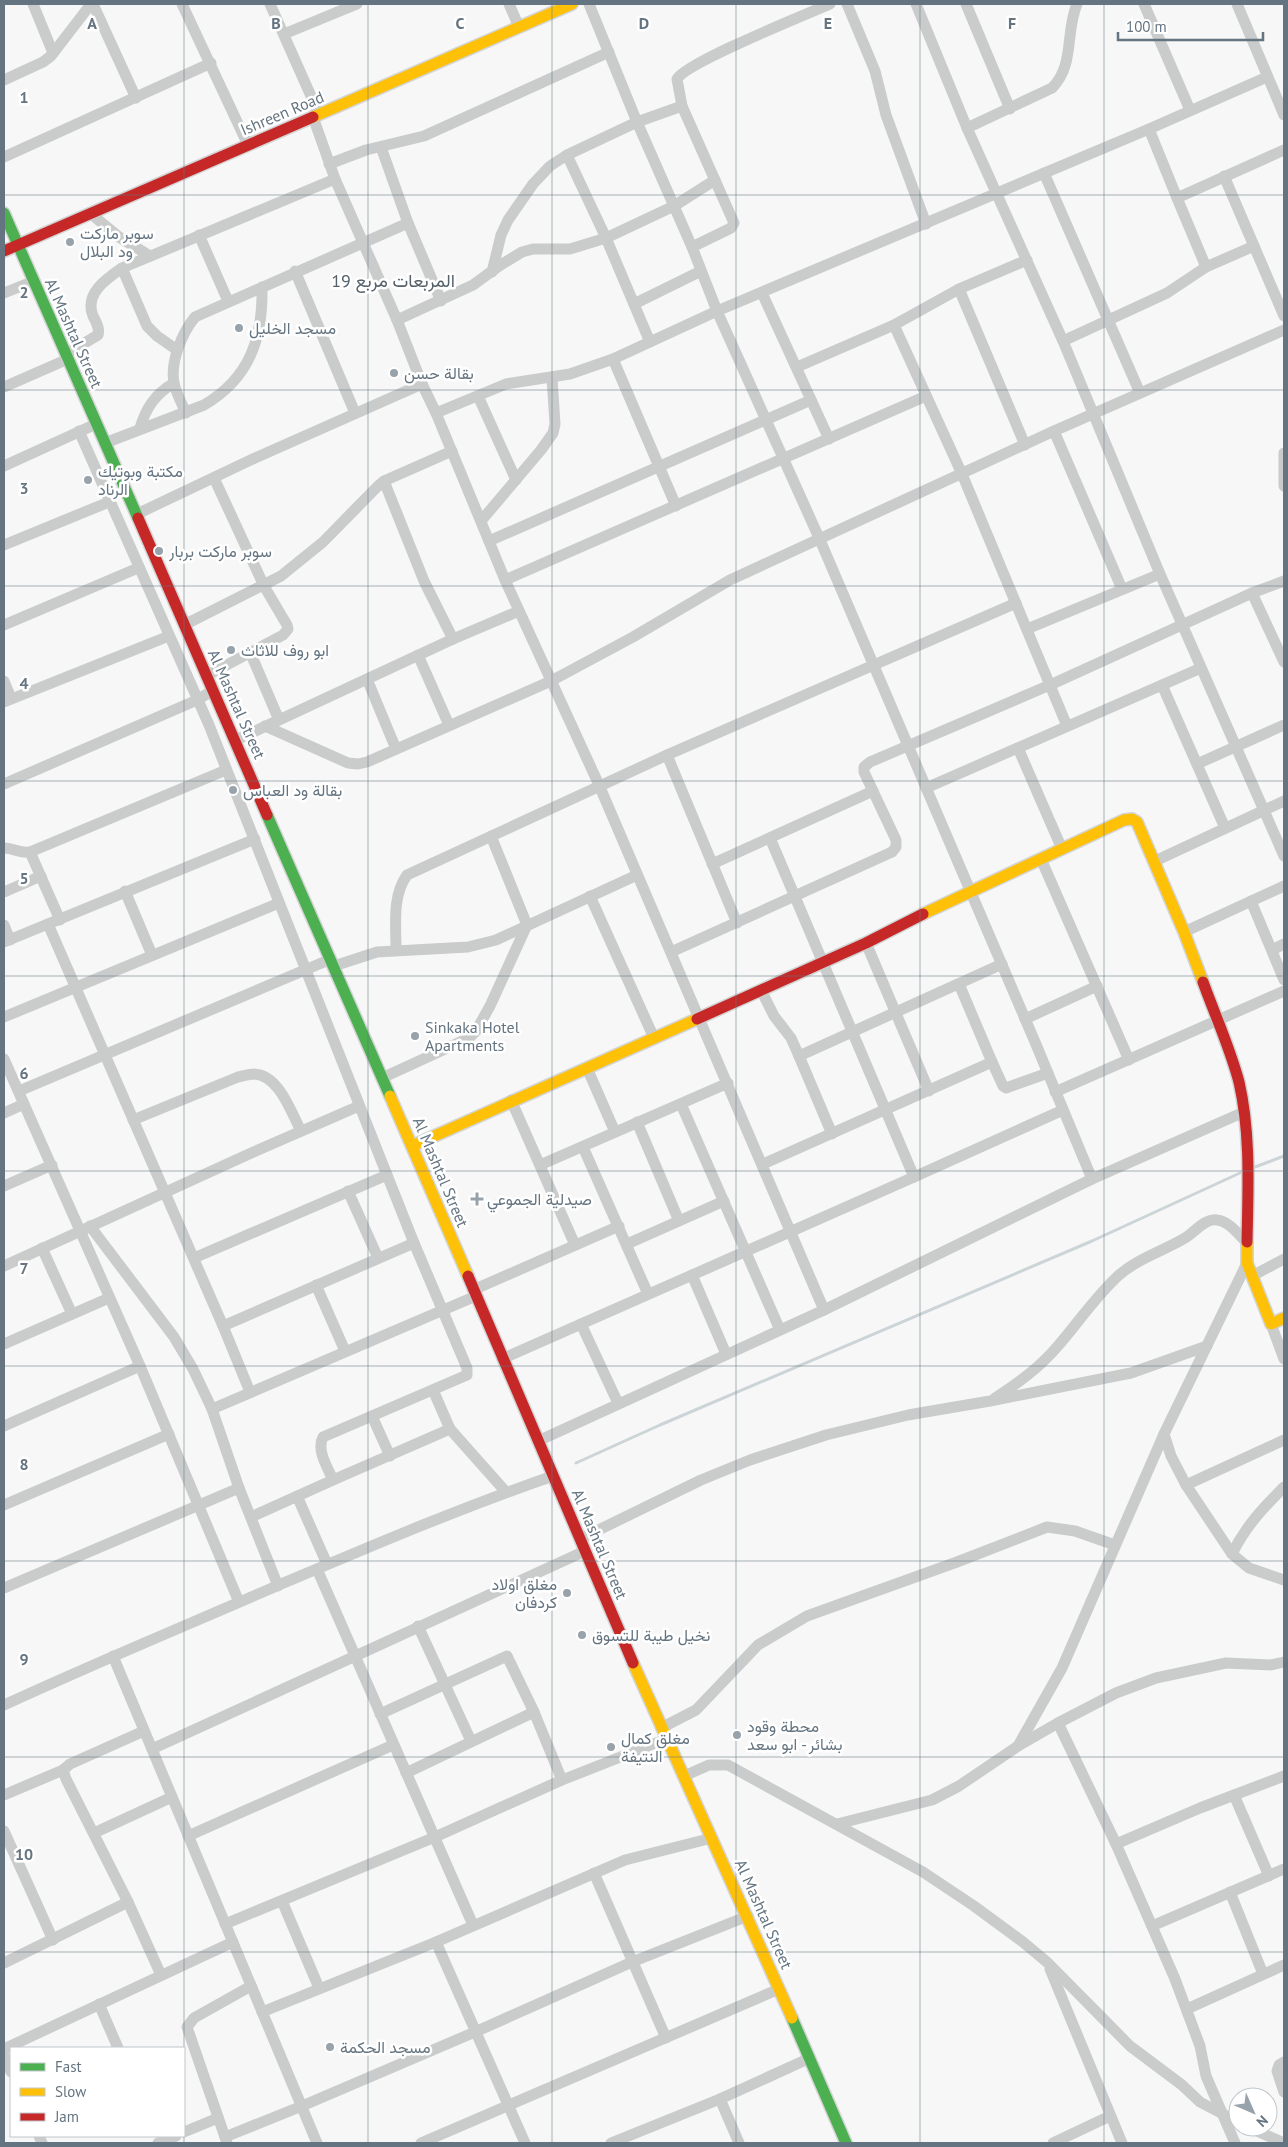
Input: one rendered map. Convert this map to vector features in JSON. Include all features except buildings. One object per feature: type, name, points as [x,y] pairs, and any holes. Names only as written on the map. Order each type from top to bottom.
[{"type":"street","points":[[33,4],[53,53]]},
{"type":"street","points":[[4,80],[43,62],[53,53],[92,4],[136,98]]},
{"type":"street","points":[[182,4],[248,145]]},
{"type":"street","points":[[270,4],[284,34],[316,116],[334,179],[397,320],[505,580],[599,785],[824,1310]]},
{"type":"street","points":[[284,34],[357,4]]},
{"type":"street","points":[[508,4],[519,27]]},
{"type":"street","name":"Ishreen Road","points":[[4,251],[572,4]]},
{"type":"street","points":[[589,4],[692,247],[717,311],[820,540],[1092,1179]]},
{"type":"street","points":[[692,247],[734,226],[682,106],[677,79],[682,72],[722,52],[830,4]]},
{"type":"street","points":[[847,4],[875,71],[886,115],[926,224]]},
{"type":"street","points":[[916,4],[967,128],[1063,341],[1160,574],[1284,856]]},
{"type":"street","points":[[966,4],[1010,108]]},
{"type":"street","points":[[967,128],[1052,88],[1061,79],[1067,60],[1071,25],[1077,4]]},
{"type":"street","points":[[1144,4],[1190,110]]},
{"type":"street","points":[[1237,4],[1284,115]]},
{"type":"street","points":[[329,164],[366,150],[424,136],[609,52]]},
{"type":"street","points":[[4,157],[211,63]]},
{"type":"street","points":[[436,414],[519,380],[552,378],[614,359],[717,311],[926,224],[1267,77]]},
{"type":"street","points":[[492,272],[501,235],[516,206],[550,166],[567,155],[638,122],[682,106]]},
{"type":"street","points":[[1149,129],[1206,267]]},
{"type":"street","points":[[381,147],[408,223],[441,301]]},
{"type":"street","points":[[1177,198],[1284,150]]},
{"type":"street","points":[[567,155],[606,238],[650,342]]},
{"type":"street","points":[[1044,173],[1140,393]]},
{"type":"street","points":[[1224,176],[1284,316]]},
{"type":"street","points":[[4,388],[67,357],[98,335],[99,328],[90,307],[92,296],[98,287],[122,268],[334,179]]},
{"type":"street","points":[[397,320],[473,285],[522,252],[533,249],[570,249],[606,238],[674,206],[715,180]]},
{"type":"street","name":"Al Mashtal Street","points":[[4,213],[137,514],[212,691],[236,740],[661,1728],[748,1916],[778,1989],[810,2058],[841,2142]]},
{"type":"street","points":[[90,213],[119,237],[150,256]]},
{"type":"street","points":[[186,413],[174,382],[177,350],[182,336],[195,317],[408,223]]},
{"type":"street","points":[[199,235],[228,301]]},
{"type":"street","points":[[1063,341],[1167,293],[1206,267],[1254,246]]},
{"type":"street","points":[[797,367],[894,324],[959,289],[1027,260]]},
{"type":"street","points":[[122,268],[147,326],[157,336],[177,350]]},
{"type":"street","points":[[296,271],[355,413]]},
{"type":"street","points":[[634,304],[702,271]]},
{"type":"street","points":[[4,293],[34,280]]},
{"type":"street","points":[[105,443],[140,428],[186,413],[218,396],[232,385],[244,369],[252,353],[260,326],[262,287]]},
{"type":"street","points":[[959,289],[1024,445]]},
{"type":"street","points":[[762,293],[829,439]]},
{"type":"street","points":[[894,324],[962,474],[1067,726]]},
{"type":"street","points":[[265,726],[348,763],[358,764],[367,762],[551,680],[633,637],[730,580],[1054,431],[1284,330]]},
{"type":"street","points":[[614,359],[676,506]]},
{"type":"street","points":[[481,521],[549,440],[553,432],[555,424],[552,378]]},
{"type":"street","points":[[140,428],[149,404],[164,388],[174,382]]},
{"type":"street","points":[[137,514],[422,384]]},
{"type":"street","points":[[478,396],[516,480]]},
{"type":"street","points":[[505,580],[784,460],[926,396]]},
{"type":"street","points":[[489,541],[812,400]]},
{"type":"street","points":[[4,466],[96,424]]},
{"type":"street","points":[[79,431],[226,770],[359,1106],[468,1372],[467,1375],[323,1437],[320,1442],[320,1448],[333,1480]]},
{"type":"street","points":[[1054,431],[1122,589]]},
{"type":"street","points":[[184,625],[264,586],[280,576],[323,542],[384,481],[452,450]]},
{"type":"street","points":[[1284,453],[1284,486]]},
{"type":"street","points":[[206,676],[283,635],[288,629],[288,625],[264,586],[214,478]]},
{"type":"street","points":[[384,481],[424,581],[453,639]]},
{"type":"street","points":[[4,545],[109,502]]},
{"type":"street","points":[[4,625],[138,568]]},
{"type":"street","points":[[1027,629],[1160,574]]},
{"type":"street","points":[[671,952],[892,852],[896,846],[896,840],[864,772],[864,767],[908,744],[1050,685],[1252,593],[1284,582]]},
{"type":"street","points":[[1252,593],[1284,662]]},
{"type":"street","points":[[396,950],[397,899],[400,885],[407,875],[599,785],[1016,603]]},
{"type":"street","points":[[236,740],[453,639],[519,611]]},
{"type":"street","points":[[4,680],[7,700],[169,636]]},
{"type":"street","points":[[250,652],[278,720]]},
{"type":"street","points":[[418,655],[449,725]]},
{"type":"street","points":[[926,788],[1201,668]]},
{"type":"street","points":[[367,679],[396,749]]},
{"type":"street","points":[[1162,685],[1225,828]]},
{"type":"street","points":[[4,783],[197,700],[212,691]]},
{"type":"street","points":[[1197,764],[1284,725]]},
{"type":"street","points":[[1018,748],[1062,849]]},
{"type":"street","points":[[667,755],[737,923]]},
{"type":"street","points":[[4,848],[13,849],[20,853],[30,852],[226,770]]},
{"type":"street","points":[[712,864],[873,791]]},
{"type":"street","points":[[1155,861],[1284,801]]},
{"type":"street","points":[[412,1146],[511,1100],[866,943],[970,891],[1124,820],[1132,819],[1137,822],[1155,861],[1232,1059],[1244,1112],[1248,1177],[1248,1262],[1284,1359]]},
{"type":"street","points":[[382,1078],[469,1038],[476,1031],[527,925],[491,836]]},
{"type":"street","points":[[770,838],[914,1177]]},
{"type":"street","points":[[4,925],[7,941],[254,839]]},
{"type":"street","points":[[30,852],[60,920]]},
{"type":"street","points":[[1041,858],[1129,1060]]},
{"type":"street","points":[[18,1091],[305,971],[377,952],[468,947],[496,940],[636,875]]},
{"type":"street","points":[[4,892],[41,876]]},
{"type":"street","points":[[1184,932],[1284,886]]},
{"type":"street","points":[[125,891],[152,955]]},
{"type":"street","points":[[590,896],[654,1038]]},
{"type":"street","points":[[1251,901],[1284,980]]},
{"type":"street","points":[[4,1016],[279,903]]},
{"type":"street","points":[[48,924],[104,1056],[194,1258],[250,1392]]},
{"type":"street","points":[[866,943],[929,1091]]},
{"type":"street","points":[[1272,950],[1284,944]]},
{"type":"street","points":[[799,1056],[896,1014],[1002,964]]},
{"type":"street","points":[[959,984],[1003,1086],[1006,1088],[1048,1073]]},
{"type":"street","points":[[1025,1019],[1097,986]]},
{"type":"street","points":[[760,990],[774,1016],[791,1038],[832,1134]]},
{"type":"street","points":[[1055,1092],[1284,992]]},
{"type":"street","points":[[4,1059],[52,1165],[85,1228],[109,1298],[140,1366],[239,1602]]},
{"type":"street","points":[[763,1164],[992,1062]]},
{"type":"street","points":[[587,1068],[615,1132]]},
{"type":"street","points":[[133,1120],[238,1077],[253,1074],[264,1076],[280,1092],[301,1131]]},
{"type":"street","points":[[540,1165],[728,1083]]},
{"type":"street","points":[[511,1100],[575,1245]]},
{"type":"street","points":[[4,1113],[24,1104]]},
{"type":"street","points":[[681,1104],[780,1330]]},
{"type":"street","points":[[4,1266],[164,1192],[359,1106]]},
{"type":"street","points":[[502,1359],[1063,1110]]},
{"type":"street","points":[[538,1441],[824,1310],[1092,1179],[1244,1112]]},
{"type":"street","points":[[637,1122],[679,1221]]},
{"type":"street","points":[[583,1147],[648,1294]]},
{"type":"street","points":[[4,1186],[52,1165]]},
{"type":"street","points":[[194,1258],[387,1175]]},
{"type":"street","points":[[348,1191],[378,1258]]},
{"type":"street","points":[[627,1244],[724,1201]]},
{"type":"street","points":[[990,1401],[1035,1370],[1056,1348],[1102,1292],[1138,1261],[1184,1239],[1208,1221],[1215,1219],[1230,1226],[1247,1243]]},
{"type":"street","points":[[212,1410],[442,1310],[575,1245],[619,1226]]},
{"type":"street","points":[[85,1228],[174,1337],[194,1369],[212,1410],[239,1488],[278,1586]]},
{"type":"street","points":[[223,1326],[414,1242]]},
{"type":"street","points":[[42,1248],[72,1314]]},
{"type":"street","points":[[1252,1276],[1284,1259]]},
{"type":"street","points":[[1018,1746],[1062,1668],[1164,1434],[1248,1262]]},
{"type":"street","points":[[692,1275],[726,1354]]},
{"type":"street","points":[[316,1285],[345,1351]]},
{"type":"street","points":[[4,1344],[109,1298]]},
{"type":"street","points":[[1271,1324],[1284,1318]]},
{"type":"street","points":[[581,1324],[618,1403]]},
{"type":"street","points":[[580,1539],[701,1480],[750,1460],[826,1435],[908,1415],[1131,1373],[1207,1346]]},
{"type":"street","points":[[4,1426],[140,1366]]},
{"type":"street","points":[[433,1390],[450,1429],[506,1492]]},
{"type":"street","points":[[372,1416],[390,1456]]},
{"type":"street","points":[[251,1517],[450,1429]]},
{"type":"street","points":[[4,1505],[168,1434]]},
{"type":"street","points":[[1164,1434],[1171,1456],[1186,1485],[1232,1554],[1249,1568],[1284,1580]]},
{"type":"street","points":[[1186,1485],[1284,1440]]},
{"type":"street","points":[[4,1704],[430,1521],[553,1476]]},
{"type":"street","points":[[1232,1554],[1252,1520],[1284,1487]]},
{"type":"street","points":[[4,1588],[239,1488]]},
{"type":"street","points":[[297,1496],[354,1655],[473,1926]]},
{"type":"street","points":[[661,1728],[696,1710],[758,1645],[807,1616],[957,1562],[1047,1527],[1075,1531],[1115,1545]]},
{"type":"street","points":[[152,1749],[585,1551]]},
{"type":"street","points":[[418,1626],[471,1741]]},
{"type":"street","points":[[113,1656],[317,2143]]},
{"type":"street","points":[[380,1714],[507,1656],[534,1712],[562,1780]]},
{"type":"street","points":[[837,1824],[932,1800],[959,1786],[1018,1746],[1058,1723],[1116,1693],[1156,1678],[1226,1663],[1271,1665],[1284,1662]]},
{"type":"street","points":[[406,1773],[534,1712]]},
{"type":"street","points":[[1058,1723],[1116,1844],[1152,1926],[1200,2046],[1206,2076],[1235,2143]]},
{"type":"street","points":[[4,1795],[63,1770],[70,1764],[144,1731]]},
{"type":"street","points":[[225,1924],[435,1837],[562,1780],[666,1739]]},
{"type":"street","points":[[188,1836],[393,1745]]},
{"type":"street","points":[[684,1776],[709,1765],[728,1765],[923,1872],[1023,1942],[1048,1964],[1130,2046],[1182,2085],[1200,2102],[1228,2118]]},
{"type":"street","points":[[63,1770],[128,1902],[160,1975]]},
{"type":"street","points":[[1116,1844],[1284,1776]]},
{"type":"street","points":[[1234,1795],[1269,1876]]},
{"type":"street","points":[[94,1834],[172,1797]]},
{"type":"street","points":[[4,1831],[53,1940]]},
{"type":"street","points":[[262,2012],[436,1942],[625,1860],[712,1838]]},
{"type":"street","points":[[1152,1926],[1284,1869]]},
{"type":"street","points":[[594,1873],[666,2038]]},
{"type":"street","points":[[1230,1892],[1263,1974]]},
{"type":"street","points":[[282,1900],[319,1988]]},
{"type":"street","points":[[4,1964],[128,1902]]},
{"type":"street","points":[[251,1986],[194,2018],[186,2027],[226,2140],[632,1962],[748,1916]]},
{"type":"street","points":[[4,2048],[233,1942]]},
{"type":"street","points":[[436,1942],[525,2143]]},
{"type":"street","points":[[1048,1964],[1122,2143]]},
{"type":"street","points":[[1186,2009],[1284,1965]]},
{"type":"street","points":[[425,2142],[778,1989]]},
{"type":"street","points":[[99,2004],[118,2047]]},
{"type":"street","points":[[4,2055],[10,2070]]},
{"type":"street","points":[[611,2143],[720,2099],[810,2058]]},
{"type":"street","points":[[1284,2062],[1279,2065],[1277,2071],[1284,2092]]},
{"type":"street","points":[[720,2099],[739,2143]]},
{"type":"street","points":[[1053,2143],[1110,2116]]},
{"type":"street","points":[[185,2132],[218,2118]]},
{"type":"street","points":[[158,2143],[173,2137]]},
{"type":"street","points":[[1270,2137],[1284,2143]]},
{"type":"waterway","points":[[1255,1167],[1284,1156]]},
{"type":"waterway","points":[[576,1463],[660,1425],[1092,1241],[1240,1173]]},
{"type":"traffic: fast","points":[[4,213],[138,518]]},
{"type":"traffic: fast","points":[[267,815],[390,1096]]},
{"type":"traffic: fast","points":[[792,2018],[846,2143]]},
{"type":"traffic: slow","points":[[313,117],[572,4]]},
{"type":"traffic: slow","points":[[923,914],[1124,820],[1132,819],[1137,822],[1184,932],[1203,982]]},
{"type":"traffic: slow","points":[[412,1146],[697,1019]]},
{"type":"traffic: slow","points":[[390,1096],[468,1276]]},
{"type":"traffic: slow","points":[[1247,1242],[1247,1263],[1271,1324],[1284,1318]]},
{"type":"traffic: slow","points":[[633,1663],[792,2018]]},
{"type":"traffic: jam","points":[[4,251],[313,117]]},
{"type":"traffic: jam","points":[[138,518],[267,815]]},
{"type":"traffic: jam","points":[[697,1019],[866,943],[923,914]]},
{"type":"traffic: jam","points":[[1203,982],[1231,1057],[1243,1102],[1248,1162],[1247,1242]]},
{"type":"traffic: jam","points":[[468,1276],[633,1663]]},
{"type":"place","name":"سوبر ماركت ود البلال","points":[[70,242]]},
{"type":"place","name":"مسجد الخليل","points":[[239,328]]},
{"type":"place","name":"بقالة حسن","points":[[394,373]]},
{"type":"place","name":"مكتبة وبوتيك الرناد","points":[[88,480]]},
{"type":"place","name":"سوبر ماركت بربار","points":[[159,551]]},
{"type":"place","name":"ابو روف للاثاث","points":[[231,650]]},
{"type":"place","name":"بقالة ود العباس","points":[[233,790]]},
{"type":"place","name":"Sinkaka Hotel Apartments","points":[[415,1036]]},
{"type":"place","name":"صيدلية الجموعي","points":[[477,1199]]},
{"type":"place","name":"مغلق اولاد كردفان","points":[[567,1593]]},
{"type":"place","name":"نخيل طيبة للتسوق","points":[[582,1635]]},
{"type":"place","name":"محطة وقود بشائر - ابو سعد","points":[[737,1735]]},
{"type":"place","name":"مغلق كمال النتيفة","points":[[611,1747]]},
{"type":"place","name":"مسجد الحكمة","points":[[330,2047]]},
{"type":"district","name":"المربعات مربع 19","points":[[393,280]]}]
